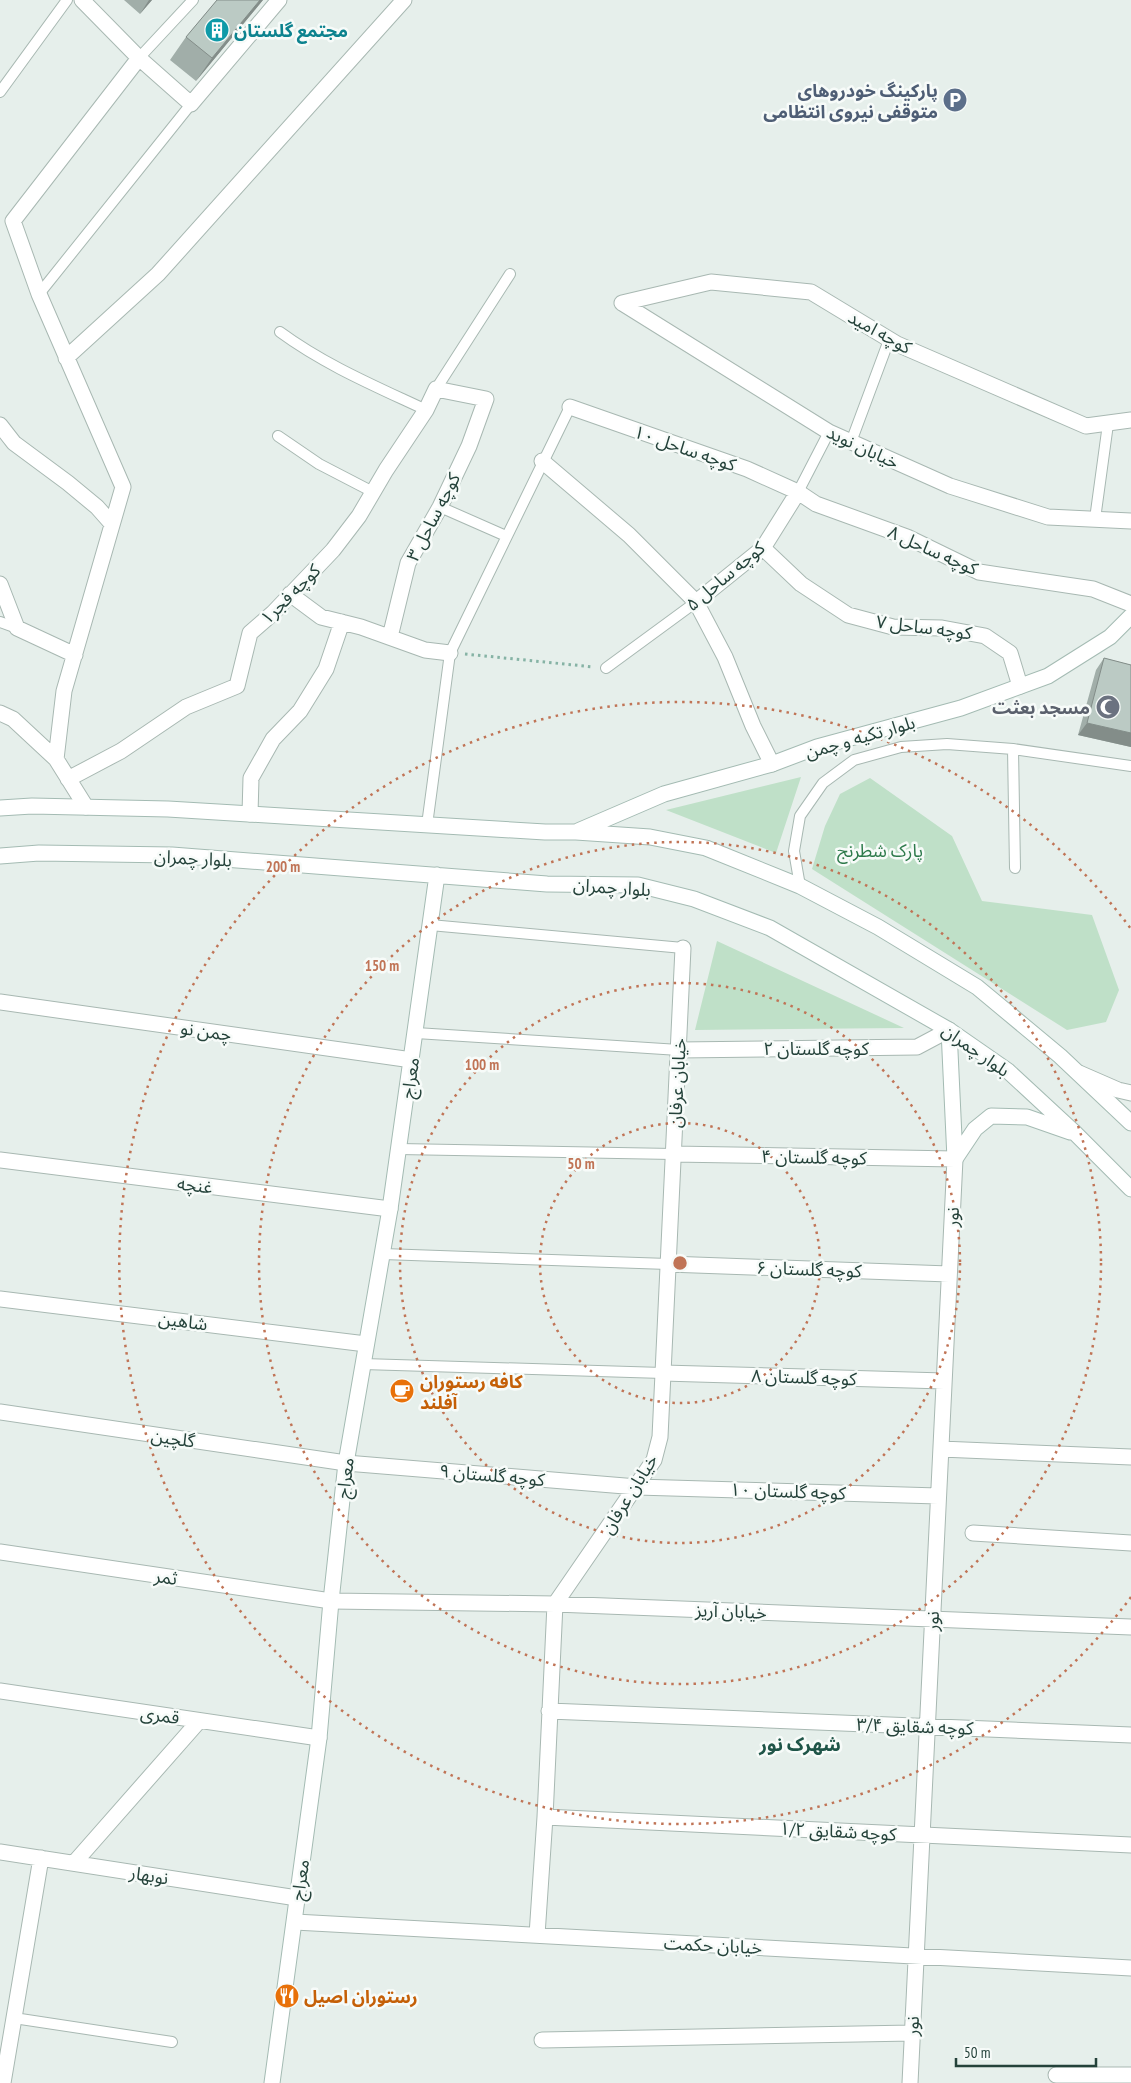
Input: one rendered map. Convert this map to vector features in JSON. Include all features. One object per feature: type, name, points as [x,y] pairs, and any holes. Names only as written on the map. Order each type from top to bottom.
[{"type":"street","points":[[82,0],[140,58],[191,104],[279,0]]},
{"type":"street","points":[[66,358],[158,274],[404,0]]},
{"type":"street","points":[[56,759],[64,691],[123,487],[39,294],[13,221],[140,58]]},
{"type":"street","name":"کوچه امید","points":[[622,303],[711,282],[811,292],[889,340],[1086,426],[1131,420]]},
{"type":"street","name":"خیابان نوید","points":[[622,303],[829,432],[950,486],[1048,518],[1131,521]]},
{"type":"street","name":"کوچه ساحل ۳","points":[[390,637],[408,563],[440,507],[468,446],[486,399],[436,389]]},
{"type":"street","name":"کوچه فجر۱","points":[[68,779],[121,751],[186,708],[237,686],[250,633],[273,613],[333,550],[359,516],[426,410],[436,389]]},
{"type":"street","name":"کوچه ساحل ۱۰","points":[[570,407],[747,469],[798,492]]},
{"type":"street","points":[[0,425],[14,443],[98,507],[112,524]]},
{"type":"street","points":[[542,461],[629,535],[696,602],[726,658],[753,726],[772,764]]},
{"type":"street","name":"کوچه ساحل ۵","points":[[696,602],[763,548],[798,492]]},
{"type":"street","name":"کوچه ساحل ۸","points":[[798,492],[816,504],[907,537],[979,572],[1093,589],[1131,604]]},
{"type":"street","name":"کوچه ساحل ۷","points":[[763,548],[801,584],[848,615],[893,627],[942,628],[985,636],[1010,653],[1020,686]]},
{"type":"street","points":[[0,584],[16,628],[75,655]]},
{"type":"street","points":[[290,594],[321,617],[390,637],[425,650],[450,653]]},
{"type":"street","name":"بلوار تکیه و چمن","points":[[576,832],[664,794],[772,764],[818,747],[961,708],[1048,676],[1110,637],[1131,616]]},
{"type":"street","points":[[250,814],[251,778],[273,738],[300,711],[326,669],[342,622]]},
{"type":"street","points":[[0,713],[13,719],[56,759],[86,807]]},
{"type":"street","points":[[0,808],[32,806],[168,809],[545,832],[576,832],[650,837],[706,848],[800,886],[878,927],[977,987],[1077,1072],[1131,1123]]},
{"type":"street","name":"بلوار چمران","points":[[0,856],[39,853],[172,855],[547,884],[638,885],[694,899],[770,928],[949,1030],[1008,1071],[1075,1133],[1131,1189]]},
{"type":"street","name":"معراج","points":[[272,2083],[320,1738],[331,1601],[346,1463],[390,1209],[437,875]]},
{"type":"street","name":"خیابان عرفان","points":[[555,1604],[654,1460],[660,1436],[683,948]]},
{"type":"street","name":"چمن نو","points":[[0,1002],[412,1060]]},
{"type":"street","name":"کوچه گلستان ۲","points":[[679,1050],[916,1048],[949,1030]]},
{"type":"street","name":"نور","points":[[910,2083],[955,1159],[949,1030]]},
{"type":"street","points":[[1077,1072],[1118,1090],[1131,1093]]},
{"type":"street","points":[[955,1159],[975,1129],[991,1116],[1026,1117],[1075,1133]]},
{"type":"street","name":"کوچه گلستان ۴","points":[[673,1154],[955,1159]]},
{"type":"street","name":"غنچه","points":[[0,1160],[390,1209]]},
{"type":"street","name":"کوچه گلستان ۶","points":[[668,1264],[949,1274]]},
{"type":"street","name":"شاهین","points":[[0,1299],[366,1344]]},
{"type":"street","name":"کوچه گلستان ۸","points":[[664,1373],[944,1381]]},
{"type":"street","name":"گلچین","points":[[0,1412],[346,1463]]},
{"type":"street","points":[[941,1449],[1131,1457]]},
{"type":"street","name":"کوچه گلستان ۹","points":[[346,1463],[637,1486]]},
{"type":"street","name":"کوچه گلستان ۱۰","points":[[637,1486],[938,1496]]},
{"type":"street","points":[[973,1532],[1131,1543]]},
{"type":"street","name":"ثمر","points":[[0,1552],[331,1601]]},
{"type":"street","name":"خیابان آریز","points":[[331,1601],[555,1604],[1131,1627]]},
{"type":"street","points":[[537,1935],[545,1817],[555,1604]]},
{"type":"street","name":"قمری","points":[[0,1691],[320,1738]]},
{"type":"street","name":"کوچه شقایق ۳/۴","points":[[549,1710],[1131,1735]]},
{"type":"street","points":[[74,1863],[199,1721]]},
{"type":"street","name":"کوچه شقایق ۱/۲","points":[[545,1817],[1131,1845]]},
{"type":"street","name":"نوبهار","points":[[0,1852],[297,1898]]},
{"type":"street","points":[[3,2083],[7,2017],[41,1858]]},
{"type":"street","name":"خیابان حکمت","points":[[295,1922],[1131,1968]]},
{"type":"street","points":[[542,2040],[912,2033]]},
{"type":"street","points":[[1056,2075],[1131,2075]]},
{"type":"lane","points":[[0,92],[67,0]]},
{"type":"lane","points":[[140,58],[193,0]]},
{"type":"lane","points":[[39,294],[191,104]]},
{"type":"lane","points":[[436,389],[510,274]]},
{"type":"lane","points":[[280,332],[309,353],[376,388],[426,410]]},
{"type":"lane","points":[[851,442],[889,340]]},
{"type":"lane","points":[[427,825],[450,653],[570,407]]},
{"type":"lane","points":[[1095,519],[1108,424]]},
{"type":"lane","name":"کوچه ساحل ۵","points":[[798,492],[829,432]]},
{"type":"lane","points":[[278,436],[319,464],[373,492]]},
{"type":"lane","points":[[440,507],[506,536]]},
{"type":"lane","name":"کوچه ساحل ۵","points":[[606,668],[696,602]]},
{"type":"lane","points":[[0,622],[16,628]]},
{"type":"lane","points":[[800,886],[794,851],[800,816],[823,783],[854,760],[901,747],[947,744],[1012,749],[1131,766]]},
{"type":"lane","points":[[1012,749],[1015,868]]},
{"type":"lane","points":[[430,925],[683,948]]},
{"type":"lane","points":[[416,1034],[679,1050]]},
{"type":"lane","points":[[399,1149],[673,1154]]},
{"type":"lane","points":[[382,1254],[668,1264]]},
{"type":"lane","points":[[363,1364],[664,1373]]},
{"type":"lane","points":[[7,2017],[172,2042]]},
{"type":"path","points":[[450,653],[606,668]]},
{"type":"green space","points":[[801,777],[776,853],[666,810]]},
{"type":"green space","name":"پارک شطرنج","points":[[870,778],[952,836],[982,901],[1092,915],[1119,990],[1106,1022],[1067,1030],[812,869],[825,826],[840,794]]},
{"type":"green space","points":[[717,941],[904,1028],[695,1030]]},
{"type":"building","name":"مجتمع گلستان","points":[[217,0],[260,0],[212,58],[186,37]]},
{"type":"building","name":"مسجد بعثت","points":[[1104,658],[1131,665],[1131,733],[1087,723]]},
{"type":"place","name":"مجتمع گلستان","points":[[217,30]]},
{"type":"place","name":"پارکینگ خودروهای متوقفی نیروی انتظامی","points":[[955,100]]},
{"type":"place","name":"مسجد بعثت","points":[[1108,707]]},
{"type":"place","name":"کافه رستوران آفلند","points":[[402,1391]]},
{"type":"place","name":"رستوران اصیل","points":[[287,1996]]},
{"type":"district","name":"شهرک نور","points":[[800,1744]]}]
